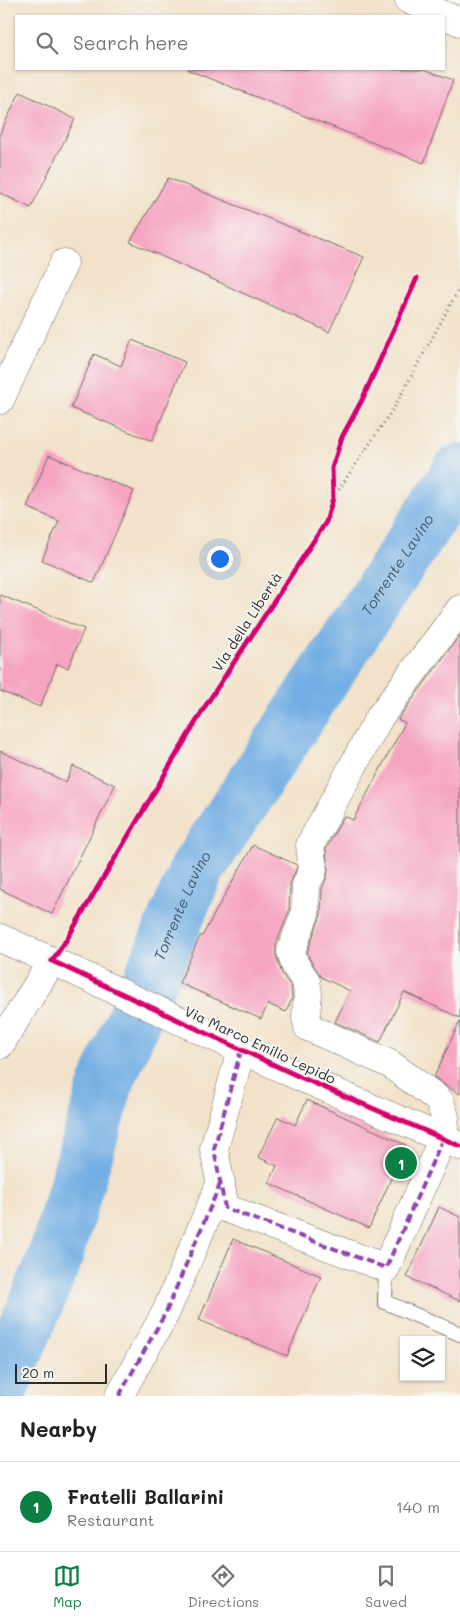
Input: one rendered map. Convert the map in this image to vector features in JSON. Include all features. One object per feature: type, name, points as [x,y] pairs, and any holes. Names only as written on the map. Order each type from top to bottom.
[{"type":"street","points":[[409,0],[444,15]]},
{"type":"street","points":[[445,16],[460,22]]},
{"type":"street","points":[[0,400],[64,264]]},
{"type":"street","points":[[386,1268],[452,1142],[440,1102],[390,1064],[308,1027],[306,1017],[308,994],[306,981],[295,965],[290,951],[305,914],[306,886],[313,870],[310,844],[379,718],[460,609]]},
{"type":"street","name":"Via Marco Emilio Lepido","points":[[0,938],[62,965],[241,1050],[370,1108],[452,1142]]},
{"type":"street","points":[[0,1045],[62,965]]},
{"type":"street","name":"Via Marco Emilio Lepido","points":[[241,1050],[214,1149],[225,1208],[386,1268]]},
{"type":"street","points":[[119,1396],[166,1312],[221,1182]]},
{"type":"lane","points":[[386,1268],[385,1302],[460,1334]]},
{"type":"path","points":[[333,498],[395,406],[460,287]]},
{"type":"path","points":[[331,506],[333,483]]},
{"type":"building","points":[[188,70],[427,70],[453,80],[424,163]]},
{"type":"building","points":[[20,92],[75,119],[31,208],[0,193],[0,133]]},
{"type":"building","points":[[168,178],[364,257],[329,332],[130,242]]},
{"type":"building","points":[[132,340],[185,362],[152,441],[71,408],[94,354],[121,366]]},
{"type":"building","points":[[49,455],[134,491],[94,583],[42,560],[59,521],[27,507]]},
{"type":"building","points":[[0,595],[84,629],[68,668],[57,664],[40,707],[0,691]]},
{"type":"building","points":[[460,635],[460,1018],[404,992],[380,1042],[335,1022],[350,991],[321,977],[307,952],[321,915],[322,889],[328,869],[326,849],[344,816],[353,820],[405,723],[398,719]]},
{"type":"building","points":[[0,751],[66,782],[73,766],[115,785],[52,914],[0,889]]},
{"type":"building","points":[[253,845],[297,865],[290,884],[289,911],[276,945],[276,955],[282,974],[291,987],[292,999],[286,1012],[268,1004],[261,1019],[179,983],[200,936],[202,936]]},
{"type":"building","points":[[460,1021],[460,1094],[434,1077]]},
{"type":"building","points":[[307,1100],[406,1145],[369,1228],[269,1183],[277,1166],[258,1157],[278,1117],[295,1125]]},
{"type":"building","points":[[439,1207],[460,1217],[460,1301],[407,1277]]},
{"type":"building","points":[[233,1239],[321,1276],[287,1356],[199,1320]]},
{"type":"waterway","name":"Torrente Lavino","points":[[0,1390],[54,1261],[106,1084],[197,869],[460,471]]},
{"type":"marked path","points":[[241,1050],[214,1149],[225,1208],[386,1268],[443,1138]]},
{"type":"marked path","points":[[119,1396],[166,1312],[221,1182]]},
{"type":"cycle path","name":"Via della Libertà","points":[[417,278],[362,400],[342,437],[332,468],[333,498],[326,522],[206,705],[67,939],[52,961],[300,1077],[460,1146]]},
{"type":"place","name":"Fratelli Ballarini","points":[[401,1163]]}]
